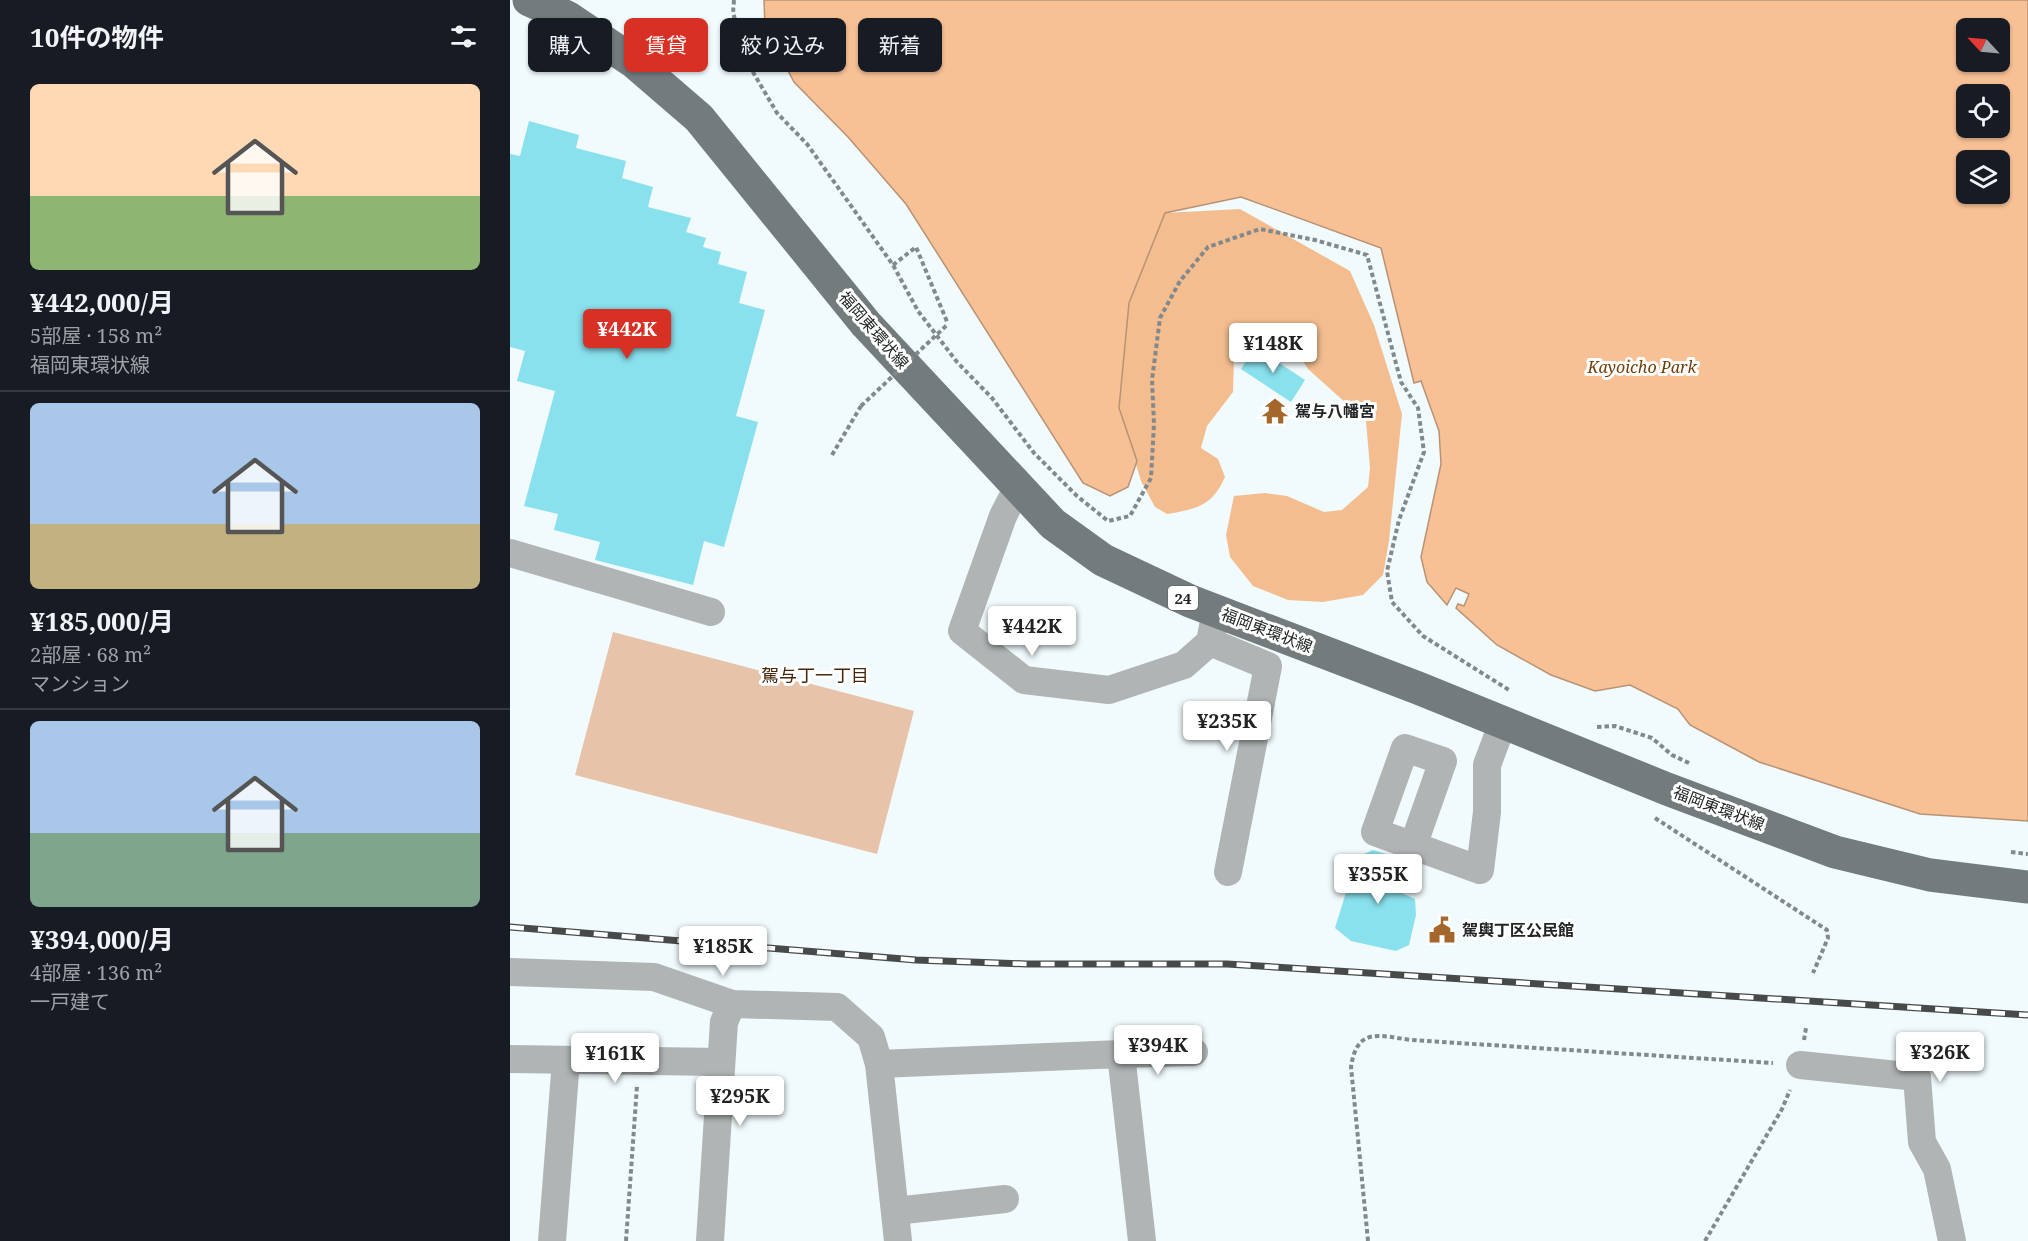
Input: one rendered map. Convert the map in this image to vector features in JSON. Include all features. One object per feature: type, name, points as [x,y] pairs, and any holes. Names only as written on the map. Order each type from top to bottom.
[{"type":"main road","name":"福岡東環状線","points":[[529,0],[567,17],[634,62],[699,118],[866,324],[1053,524],[1103,560],[1213,627],[1510,709],[1661,786],[1836,852],[1930,875],[2028,887]]},
{"type":"street","points":[[1018,487],[1003,516],[962,631],[1024,680],[1109,690],[1184,665],[1213,627],[1268,666],[1228,872]]},
{"type":"street","points":[[510,553],[711,612]]},
{"type":"street","points":[[1413,846],[1480,870],[1487,813],[1487,765],[1510,709]]},
{"type":"street","points":[[510,972],[654,977],[732,1004],[837,1007],[871,1037],[879,1064],[898,1241]]},
{"type":"street","points":[[710,1241],[724,1022],[732,1004]]},
{"type":"street","points":[[879,1064],[1194,1052]]},
{"type":"street","points":[[1121,1054],[1142,1241]]},
{"type":"street","points":[[510,1059],[721,1062]]},
{"type":"street","points":[[552,1241],[566,1060]]},
{"type":"street","points":[[1800,1065],[1917,1077],[1922,1142],[1937,1169],[1952,1241]]},
{"type":"street","points":[[895,1211],[1005,1199]]},
{"type":"path","points":[[734,0],[733,13],[750,67],[777,113],[807,144],[893,265],[918,311],[957,362],[992,398],[1034,453],[1077,496],[1108,521],[1130,516],[1151,478],[1154,424],[1152,380],[1160,318],[1180,281],[1208,247],[1260,229],[1315,240],[1367,255],[1401,382],[1418,408],[1424,452],[1400,520],[1387,571],[1392,602],[1424,636],[1510,709]]},
{"type":"path","points":[[832,455],[861,406],[948,324],[916,247],[893,265]]},
{"type":"path","points":[[1594,727],[1615,726],[1652,738],[1672,755],[1692,764]]},
{"type":"path","points":[[1661,786],[1650,815],[1827,930],[1828,938],[1814,973]]},
{"type":"path","points":[[2006,852],[2028,854]]},
{"type":"path","points":[[1368,1241],[1351,1067],[1353,1051],[1361,1041],[1372,1035],[1434,1042],[1800,1065],[1782,1109],[1706,1241]]},
{"type":"path","points":[[626,1241],[639,1061]]},
{"type":"shaded area","name":"Kayoicho Park","points":[[764,0],[2028,0],[2028,821],[1920,814],[1759,762],[1690,725],[1678,709],[1630,685],[1595,691],[1551,675],[1497,645],[1456,608],[1458,604],[1464,606],[1469,594],[1456,588],[1447,605],[1427,582],[1421,557],[1441,464],[1439,431],[1421,381],[1414,383],[1381,248],[1241,197],[1165,213],[1129,303],[1119,408],[1137,461],[1128,487],[1110,496],[1083,483],[906,204],[848,137],[794,82],[789,72],[846,72],[846,18],[765,18]]},
{"type":"shaded area","points":[[1240,209],[1350,271],[1374,325],[1402,414],[1389,541],[1383,575],[1363,595],[1323,602],[1288,600],[1253,586],[1230,557],[1226,535],[1234,496],[1265,493],[1287,496],[1324,512],[1342,510],[1368,487],[1370,468],[1366,421],[1308,369],[1294,347],[1270,325],[1249,328],[1234,358],[1233,392],[1207,426],[1201,448],[1218,459],[1225,477],[1215,494],[1195,508],[1167,514],[1155,507],[1141,481],[1119,408],[1129,303],[1165,213]]},
{"type":"shaded area","points":[[613,632],[914,711],[877,854],[575,775]]},
{"type":"building","points":[[529,121],[579,135],[576,148],[626,161],[622,178],[653,187],[648,207],[691,218],[686,232],[706,238],[703,247],[721,252],[718,264],[747,272],[739,303],[765,310],[736,416],[758,422],[724,547],[704,541],[693,585],[595,560],[600,542],[554,530],[558,514],[524,506],[555,391],[517,381],[525,351],[510,347],[510,154],[520,156]]},
{"type":"building","points":[[1255,347],[1305,380],[1291,402],[1241,369]]},
{"type":"building","name":"駕輿丁区公民館","points":[[1373,850],[1402,859],[1395,890],[1415,899],[1416,915],[1409,945],[1396,951],[1351,941],[1335,928],[1348,886],[1362,881],[1355,858]]},
{"type":"railway","points":[[510,927],[916,960],[1027,964],[1227,964],[2028,1015]]},
{"type":"place","name":"駕与八幡宮","points":[[1275,411]]},
{"type":"place","name":"駕輿丁区公民館","points":[[1442,930]]},
{"type":"district","name":"駕与丁一丁目","points":[[815,675]]}]
